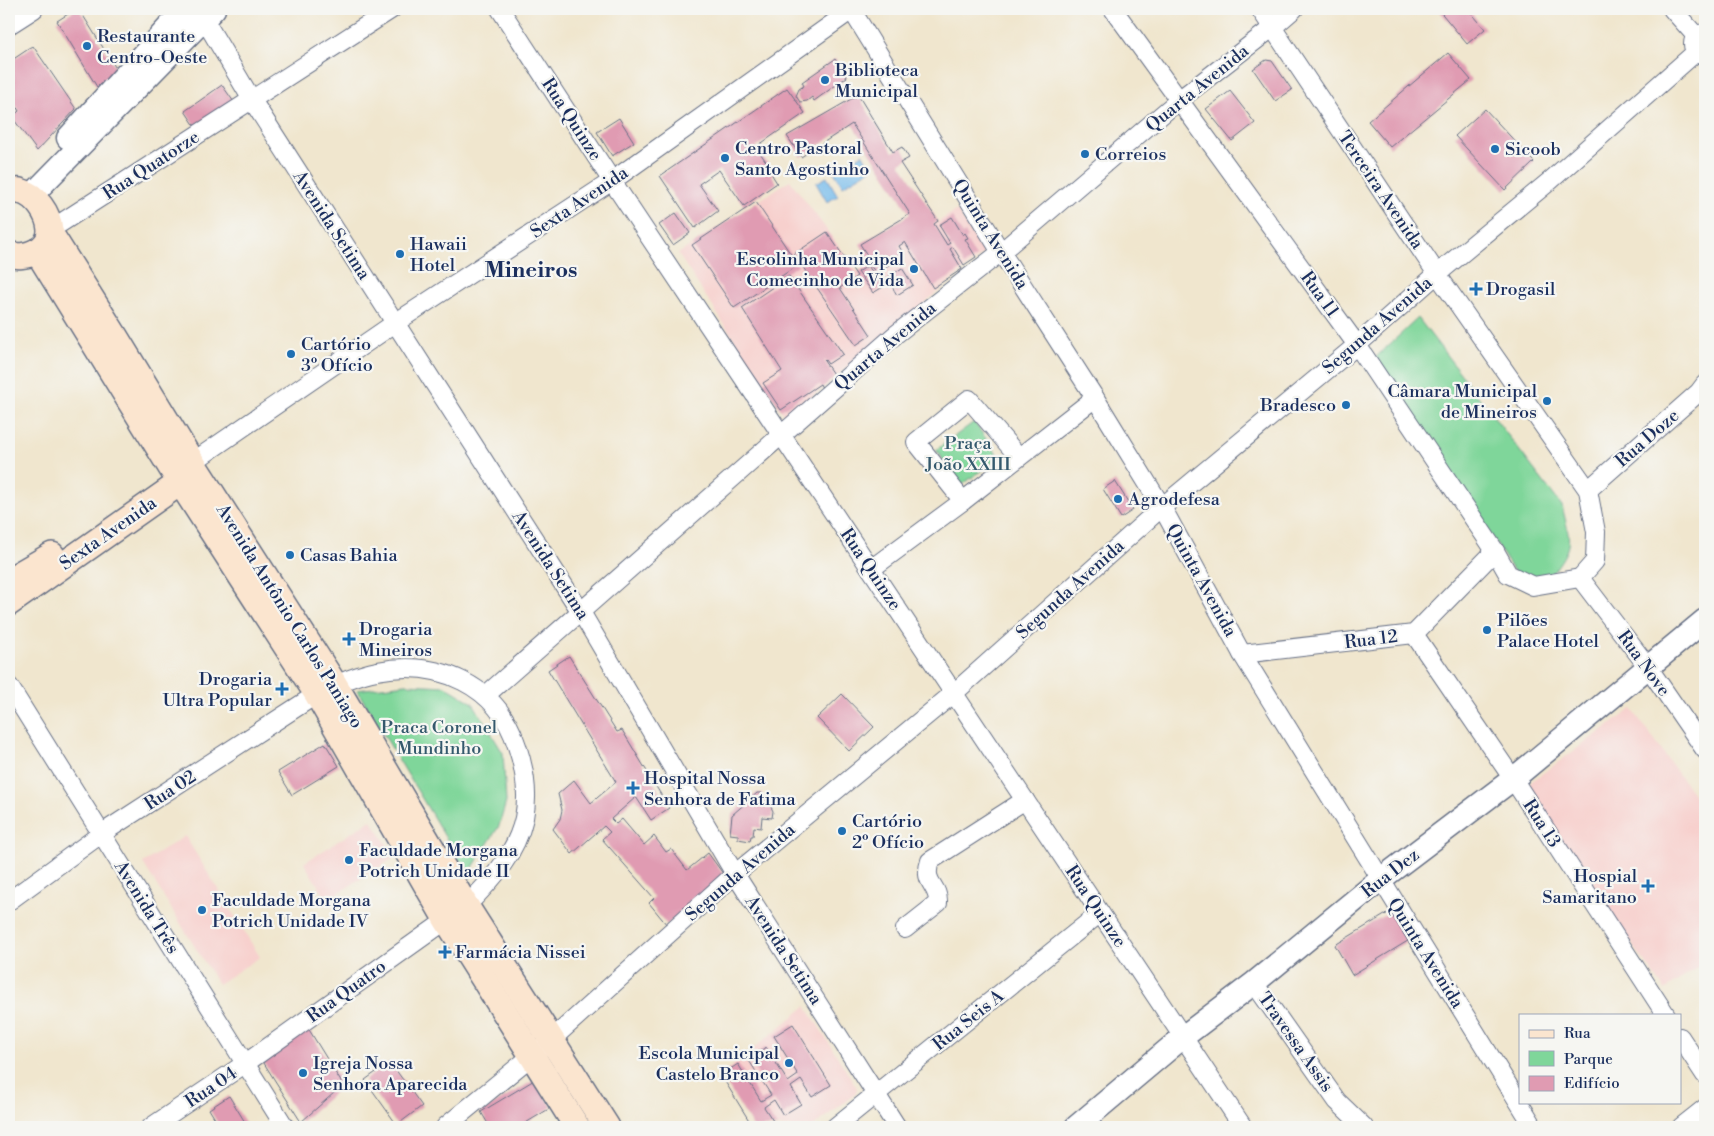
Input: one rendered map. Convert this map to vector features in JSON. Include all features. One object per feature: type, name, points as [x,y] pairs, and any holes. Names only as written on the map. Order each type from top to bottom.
[{"type":"main road","name":"Avenida Antônio Carlos Paniago","points":[[17,189],[44,210],[28,248],[106,341],[149,410],[188,467],[235,547],[601,1119]]},
{"type":"main road","name":"Sexta Avenida","points":[[9,603],[79,546],[188,467]]},
{"type":"main road","name":"Sexta Avenida","points":[[9,580],[79,546]]},
{"type":"main road","name":"Avenida Antônio Carlos Paniago","points":[[326,689],[446,919],[576,1126]]},
{"type":"main road","points":[[576,1126],[601,1119]]},
{"type":"street","points":[[9,25],[34,9]]},
{"type":"street","name":"Rua Quatorze","points":[[28,248],[392,9]]},
{"type":"street","name":"Rua Quinze","points":[[500,9],[612,181],[1243,1127]]},
{"type":"street","name":"Sexta Avenida","points":[[188,467],[395,323],[612,181],[852,9]]},
{"type":"street","name":"Quinta Avenida","points":[[852,9],[1001,252],[1095,398],[1162,507],[1242,654],[1519,1103]]},
{"type":"street","name":"Rua 11","points":[[1114,9],[1178,100],[1357,344],[1495,551],[1508,574],[1533,586],[1580,578]]},
{"type":"street","name":"Terceira Avenida","points":[[1260,9],[1437,274],[1588,490],[1596,532],[1595,561],[1580,578]]},
{"type":"street","name":"Quarta Avenida","points":[[486,695],[895,335],[1001,252],[1178,100],[1294,9]]},
{"type":"street","points":[[1672,9],[1700,44]]},
{"type":"street","points":[[17,189],[200,11]]},
{"type":"street","name":"Avenida Setima","points":[[200,11],[252,100],[581,612],[735,874],[898,1127]]},
{"type":"street","name":"Segunda Avenida","points":[[445,1127],[531,1054],[551,1040],[735,874],[954,694],[1162,507],[1559,173],[1700,44]]},
{"type":"street","name":"Rua Doze","points":[[1588,490],[1703,392]]},
{"type":"street","points":[[871,569],[963,501],[1095,398]]},
{"type":"street","points":[[963,501],[916,442],[969,400],[1020,457]]},
{"type":"street","name":"Rua 12","points":[[1242,654],[1414,634],[1495,551]]},
{"type":"street","name":"Rua Nove","points":[[1580,578],[1648,667],[1705,750]]},
{"type":"street","name":"Rua Dez","points":[[1076,1127],[1183,1037],[1254,983],[1381,880],[1513,779],[1705,620]]},
{"type":"street","name":"Rua 13","points":[[1414,634],[1513,779],[1665,1014]]},
{"type":"street","name":"Rua 02","points":[[9,901],[101,834],[326,689],[377,671],[402,668],[422,669],[446,674],[463,681],[486,695],[501,713],[514,737],[523,763],[527,790],[524,819],[512,848],[497,874],[466,906]]},
{"type":"street","name":"Avenida Três","points":[[9,686],[285,1127]]},
{"type":"street","points":[[905,929],[938,903],[939,895],[928,878],[927,870],[930,861],[1025,800]]},
{"type":"street","points":[[446,919],[466,906]]},
{"type":"street","name":"Rua Seis A","points":[[835,1127],[1100,913]]},
{"type":"street","name":"Rua Quatro","points":[[246,1063],[446,919]]},
{"type":"street","name":"Travessa Assis","points":[[1254,983],[1337,1101],[1364,1127]]},
{"type":"street","points":[[1682,1040],[1705,1075]]},
{"type":"street","name":"Rua 04","points":[[150,1127],[246,1063]]},
{"type":"street","name":"Travessa Assis","points":[[1337,1101],[1347,1127]]},
{"type":"street","name":"Quinta Avenida","points":[[1520,1104],[1534,1127]]},
{"type":"street","points":[[1681,1127],[1705,1108]]},
{"type":"shaded area","points":[[790,180],[858,272],[957,210],[984,253],[786,418],[678,254]]},
{"type":"shaded area","name":"Hospial Samaritano","points":[[1632,709],[1705,811],[1705,962],[1665,990],[1521,789]]},
{"type":"shaded area","name":"Faculdade Morgana Potrich Unidade II","points":[[371,820],[395,857],[327,900],[304,863]]},
{"type":"shaded area","name":"Faculdade Morgana Potrich Unidade IV","points":[[185,836],[260,957],[218,984],[143,863]]},
{"type":"shaded area","name":"Escola Municipal Castelo Branco","points":[[806,1006],[857,1088],[856,1093],[813,1127],[753,1127],[721,1075]]},
{"type":"green space","points":[[1418,318],[1562,506],[1568,536],[1567,550],[1550,576],[1537,577],[1515,573],[1376,357]]},
{"type":"green space","name":"Praça João XXIII","points":[[974,422],[999,457],[962,485],[936,450]]},
{"type":"green space","name":"Praca Coronel Mundinho","points":[[406,684],[445,686],[473,703],[503,753],[506,802],[499,826],[468,875],[357,690]]},
{"type":"water","points":[[863,154],[871,169],[843,186],[834,172]]},
{"type":"water","points":[[827,177],[838,196],[827,202],[816,183]]},
{"type":"building","name":"Restaurante Centro-Oeste","points":[[79,9],[117,70],[97,87],[57,21]]},
{"type":"building","points":[[1438,9],[1468,9],[1485,29],[1467,44]]},
{"type":"building","points":[[33,46],[76,109],[37,151],[12,117],[19,111],[9,95],[9,62]]},
{"type":"building","points":[[1448,53],[1471,80],[1390,147],[1368,121]]},
{"type":"building","name":"Biblioteca Municipal","points":[[835,59],[847,77],[814,101],[812,97],[807,101],[800,102],[796,96],[799,89],[804,86],[802,82]]},
{"type":"building","points":[[1266,60],[1272,61],[1292,90],[1275,101],[1253,69]]},
{"type":"building","points":[[222,85],[236,105],[199,132],[185,111]]},
{"type":"building","name":"Centro Pastoral Santo Agostinho","points":[[787,88],[805,113],[756,147],[774,173],[772,175],[777,183],[744,206],[719,170],[699,184],[718,211],[695,228],[660,176]]},
{"type":"building","points":[[1230,91],[1255,123],[1232,141],[1206,109]]},
{"type":"building","points":[[858,95],[893,152],[902,147],[909,158],[900,163],[938,221],[934,224],[947,245],[950,243],[939,225],[952,217],[963,235],[965,233],[968,238],[965,239],[976,257],[964,265],[953,247],[950,249],[962,269],[933,288],[905,242],[899,246],[904,255],[876,273],[870,265],[872,263],[860,244],[910,214],[852,124],[801,157],[787,136]]},
{"type":"building","name":"Sicoob","points":[[1485,109],[1534,162],[1505,190],[1455,136]]},
{"type":"building","points":[[619,118],[634,142],[612,156],[597,132]]},
{"type":"building","points":[[756,202],[798,265],[734,308],[692,245]]},
{"type":"building","points":[[676,213],[690,233],[673,245],[659,225]]},
{"type":"building","points":[[827,232],[857,276],[840,288],[871,335],[856,345],[794,254]]},
{"type":"building","points":[[868,266],[883,287],[873,293],[858,272]]},
{"type":"building","points":[[902,268],[913,285],[897,295],[887,278]]},
{"type":"building","points":[[789,276],[843,354],[828,364],[824,361],[835,377],[822,388],[820,384],[781,410],[763,383],[782,371],[742,308]]},
{"type":"building","name":"Agrodefesa","points":[[1115,481],[1133,510],[1121,518],[1103,489]]},
{"type":"building","name":"Hospital Nossa Senhora de Fatima","points":[[569,656],[617,732],[622,730],[669,808],[651,820],[636,797],[611,819],[616,824],[622,819],[644,845],[654,836],[666,852],[671,849],[687,870],[708,853],[724,875],[667,925],[649,903],[654,898],[602,839],[610,832],[604,826],[572,854],[553,829],[560,819],[562,810],[558,794],[574,780],[591,803],[616,782],[548,670]]},
{"type":"building","points":[[842,694],[874,727],[849,751],[817,718]]},
{"type":"building","points":[[325,743],[339,766],[292,795],[278,772]]},
{"type":"building","points":[[757,793],[762,793],[762,799],[767,799],[773,811],[772,818],[762,817],[761,828],[754,827],[753,836],[751,836],[750,841],[738,839],[738,835],[730,834],[732,815]]},
{"type":"building","points":[[1393,910],[1411,939],[1352,975],[1335,945]]},
{"type":"building","points":[[793,1024],[831,1085],[812,1097],[801,1080],[791,1087],[801,1104],[783,1115],[774,1100],[764,1107],[777,1127],[753,1127],[721,1075],[738,1064],[761,1101],[771,1095],[748,1059],[766,1047],[788,1082],[798,1075],[774,1036]]},
{"type":"building","name":"Igreja Nossa Senhora Aparecida","points":[[308,1028],[343,1085],[301,1122],[262,1060]]},
{"type":"building","points":[[390,1062],[422,1106],[397,1125],[365,1080]]},
{"type":"building","points":[[536,1079],[552,1107],[519,1127],[490,1127],[481,1112]]},
{"type":"building","points":[[229,1096],[248,1127],[220,1127],[209,1109]]},
{"type":"place","name":"Restaurante Centro-Oeste","points":[[87,46]]},
{"type":"place","name":"Biblioteca Municipal","points":[[825,80]]},
{"type":"place","name":"Sicoob","points":[[1495,149]]},
{"type":"place","name":"Correios","points":[[1085,154]]},
{"type":"place","name":"Centro Pastoral Santo Agostinho","points":[[725,158]]},
{"type":"place","name":"Hawaii Hotel","points":[[400,254]]},
{"type":"place","name":"Escolinha Municipal Comecinho de Vida","points":[[914,269]]},
{"type":"place","name":"Drogasil","points":[[1476,289]]},
{"type":"place","name":"Cartório 3º Ofício","points":[[291,354]]},
{"type":"place","name":"Câmara Municipal de Mineiros","points":[[1547,401]]},
{"type":"place","name":"Bradesco","points":[[1346,405]]},
{"type":"place","name":"Agrodefesa","points":[[1118,499]]},
{"type":"place","name":"Casas Bahia","points":[[290,555]]},
{"type":"place","name":"Pilões Palace Hotel","points":[[1487,630]]},
{"type":"place","name":"Drogaria Mineiros","points":[[349,639]]},
{"type":"place","name":"Drogaria Ultra Popular","points":[[282,689]]},
{"type":"place","name":"Hospital Nossa Senhora de Fatima","points":[[633,788]]},
{"type":"place","name":"Cartório 2º Ofício","points":[[842,831]]},
{"type":"place","name":"Faculdade Morgana Potrich Unidade II","points":[[349,860]]},
{"type":"place","name":"Hospial Samaritano","points":[[1648,886]]},
{"type":"place","name":"Faculdade Morgana Potrich Unidade IV","points":[[202,910]]},
{"type":"place","name":"Farmácia Nissei","points":[[445,952]]},
{"type":"place","name":"Escola Municipal Castelo Branco","points":[[789,1063]]},
{"type":"place","name":"Igreja Nossa Senhora Aparecida","points":[[303,1073]]},
{"type":"district","name":"Mineiros","points":[[531,269]]}]
